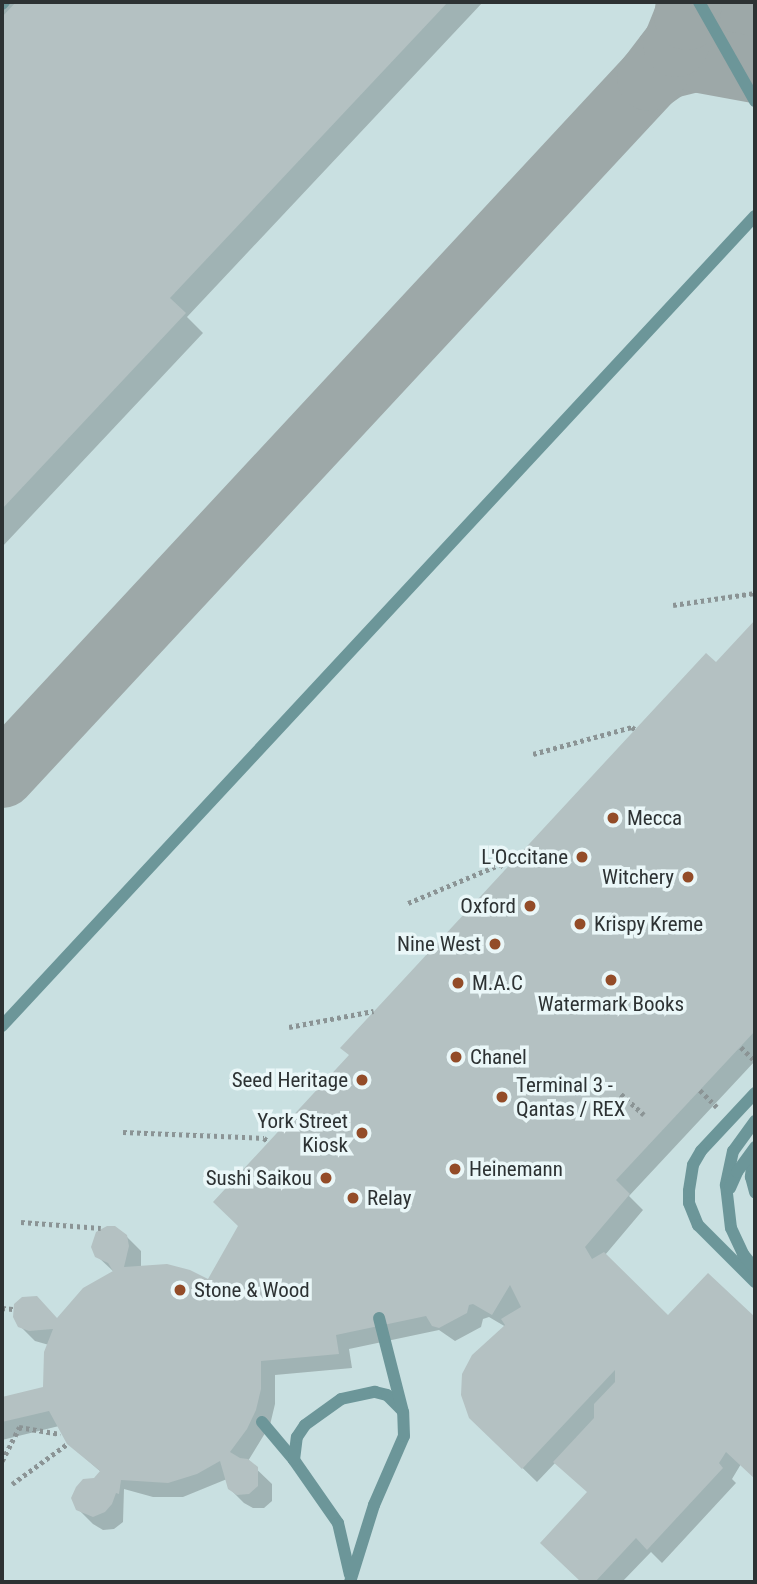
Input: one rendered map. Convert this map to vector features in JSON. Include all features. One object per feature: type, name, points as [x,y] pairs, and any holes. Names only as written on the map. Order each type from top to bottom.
[{"type":"lane","points":[[699,2],[755,101]]},
{"type":"lane","points":[[2,1026],[755,216]]},
{"type":"lane","points":[[755,1093],[701,1152],[693,1165],[689,1203],[698,1224],[755,1282]]},
{"type":"lane","points":[[755,1121],[733,1151],[727,1168],[727,1202],[736,1240],[755,1269]]},
{"type":"lane","points":[[727,1202],[737,1172],[755,1146]]},
{"type":"lane","points":[[755,1146],[751,1177],[755,1192]]},
{"type":"lane","points":[[350,1581],[374,1505],[404,1436],[403,1412],[379,1318]]},
{"type":"lane","points":[[294,1460],[298,1437],[305,1425],[341,1399],[375,1392],[387,1395],[403,1412]]},
{"type":"lane","points":[[262,1422],[294,1460],[338,1523],[350,1581]]},
{"type":"path","points":[[673,605],[755,593]]},
{"type":"path","points":[[533,754],[632,727],[636,730]]},
{"type":"path","points":[[408,903],[501,864],[506,869]]},
{"type":"path","points":[[289,1027],[374,1011]]},
{"type":"path","points":[[741,1047],[755,1061]]},
{"type":"path","points":[[621,1094],[644,1115]]},
{"type":"path","points":[[123,1132],[264,1138],[269,1142]]},
{"type":"path","points":[[21,1222],[101,1228]]},
{"type":"path","points":[[2,1308],[13,1309]]},
{"type":"path","points":[[2,1461],[19,1427],[60,1434]]},
{"type":"path","points":[[12,1484],[67,1444]]},
{"type":"shaded area","points":[[2,2],[755,2],[755,1582],[2,1582]]},
{"type":"building","points":[[16,2],[448,2],[170,298],[186,313],[2,509],[2,17]]},
{"type":"building","name":"Terminal 3 - Qantas / REX","points":[[755,620],[755,1031],[616,1180],[630,1194],[585,1247],[592,1259],[604,1252],[668,1315],[708,1273],[755,1317],[755,1479],[726,1452],[719,1463],[723,1468],[647,1550],[636,1538],[595,1582],[581,1582],[540,1543],[587,1492],[553,1462],[594,1418],[594,1404],[615,1382],[615,1370],[522,1469],[469,1418],[461,1395],[462,1374],[472,1355],[505,1325],[501,1319],[521,1307],[510,1285],[492,1315],[473,1304],[469,1305],[467,1313],[439,1328],[432,1326],[426,1316],[336,1335],[339,1354],[261,1361],[261,1389],[256,1410],[247,1429],[230,1452],[248,1459],[258,1467],[258,1486],[249,1494],[237,1495],[228,1489],[220,1461],[197,1474],[168,1483],[121,1480],[119,1494],[116,1493],[105,1512],[93,1517],[76,1510],[71,1498],[76,1487],[83,1479],[94,1478],[100,1471],[67,1444],[49,1411],[2,1422],[2,1397],[43,1387],[44,1352],[53,1329],[29,1331],[18,1327],[13,1317],[14,1304],[22,1297],[37,1296],[57,1318],[83,1288],[113,1271],[108,1263],[95,1257],[91,1247],[96,1232],[107,1226],[115,1226],[127,1235],[129,1246],[124,1267],[167,1264],[190,1270],[208,1279],[238,1226],[213,1202],[349,1055],[340,1048],[706,653],[716,662]]},
{"type":"taxiway","points":[[2,775],[650,78],[676,44],[687,17],[689,2]]},
{"type":"taxiway","points":[[667,56],[687,38],[703,29],[755,12]]},
{"type":"taxiway","points":[[650,78],[667,66],[695,59],[755,70]]},
{"type":"place","name":"Mecca","points":[[613,818]]},
{"type":"place","name":"L'Occitane","points":[[582,857]]},
{"type":"place","name":"Witchery","points":[[688,877]]},
{"type":"place","name":"Oxford","points":[[530,906]]},
{"type":"place","name":"Krispy Kreme","points":[[580,924]]},
{"type":"place","name":"Nine West","points":[[495,944]]},
{"type":"place","name":"Watermark Books","points":[[611,980]]},
{"type":"place","name":"M.A.C","points":[[458,983]]},
{"type":"place","name":"Chanel","points":[[456,1057]]},
{"type":"place","name":"Seed Heritage","points":[[362,1080]]},
{"type":"place","name":"Terminal 3 - Qantas / REX","points":[[502,1097]]},
{"type":"place","name":"York Street Kiosk","points":[[362,1133]]},
{"type":"place","name":"Heinemann","points":[[455,1169]]},
{"type":"place","name":"Sushi Saikou","points":[[326,1178]]},
{"type":"place","name":"Relay","points":[[353,1198]]},
{"type":"place","name":"Stone & Wood","points":[[180,1290]]}]
